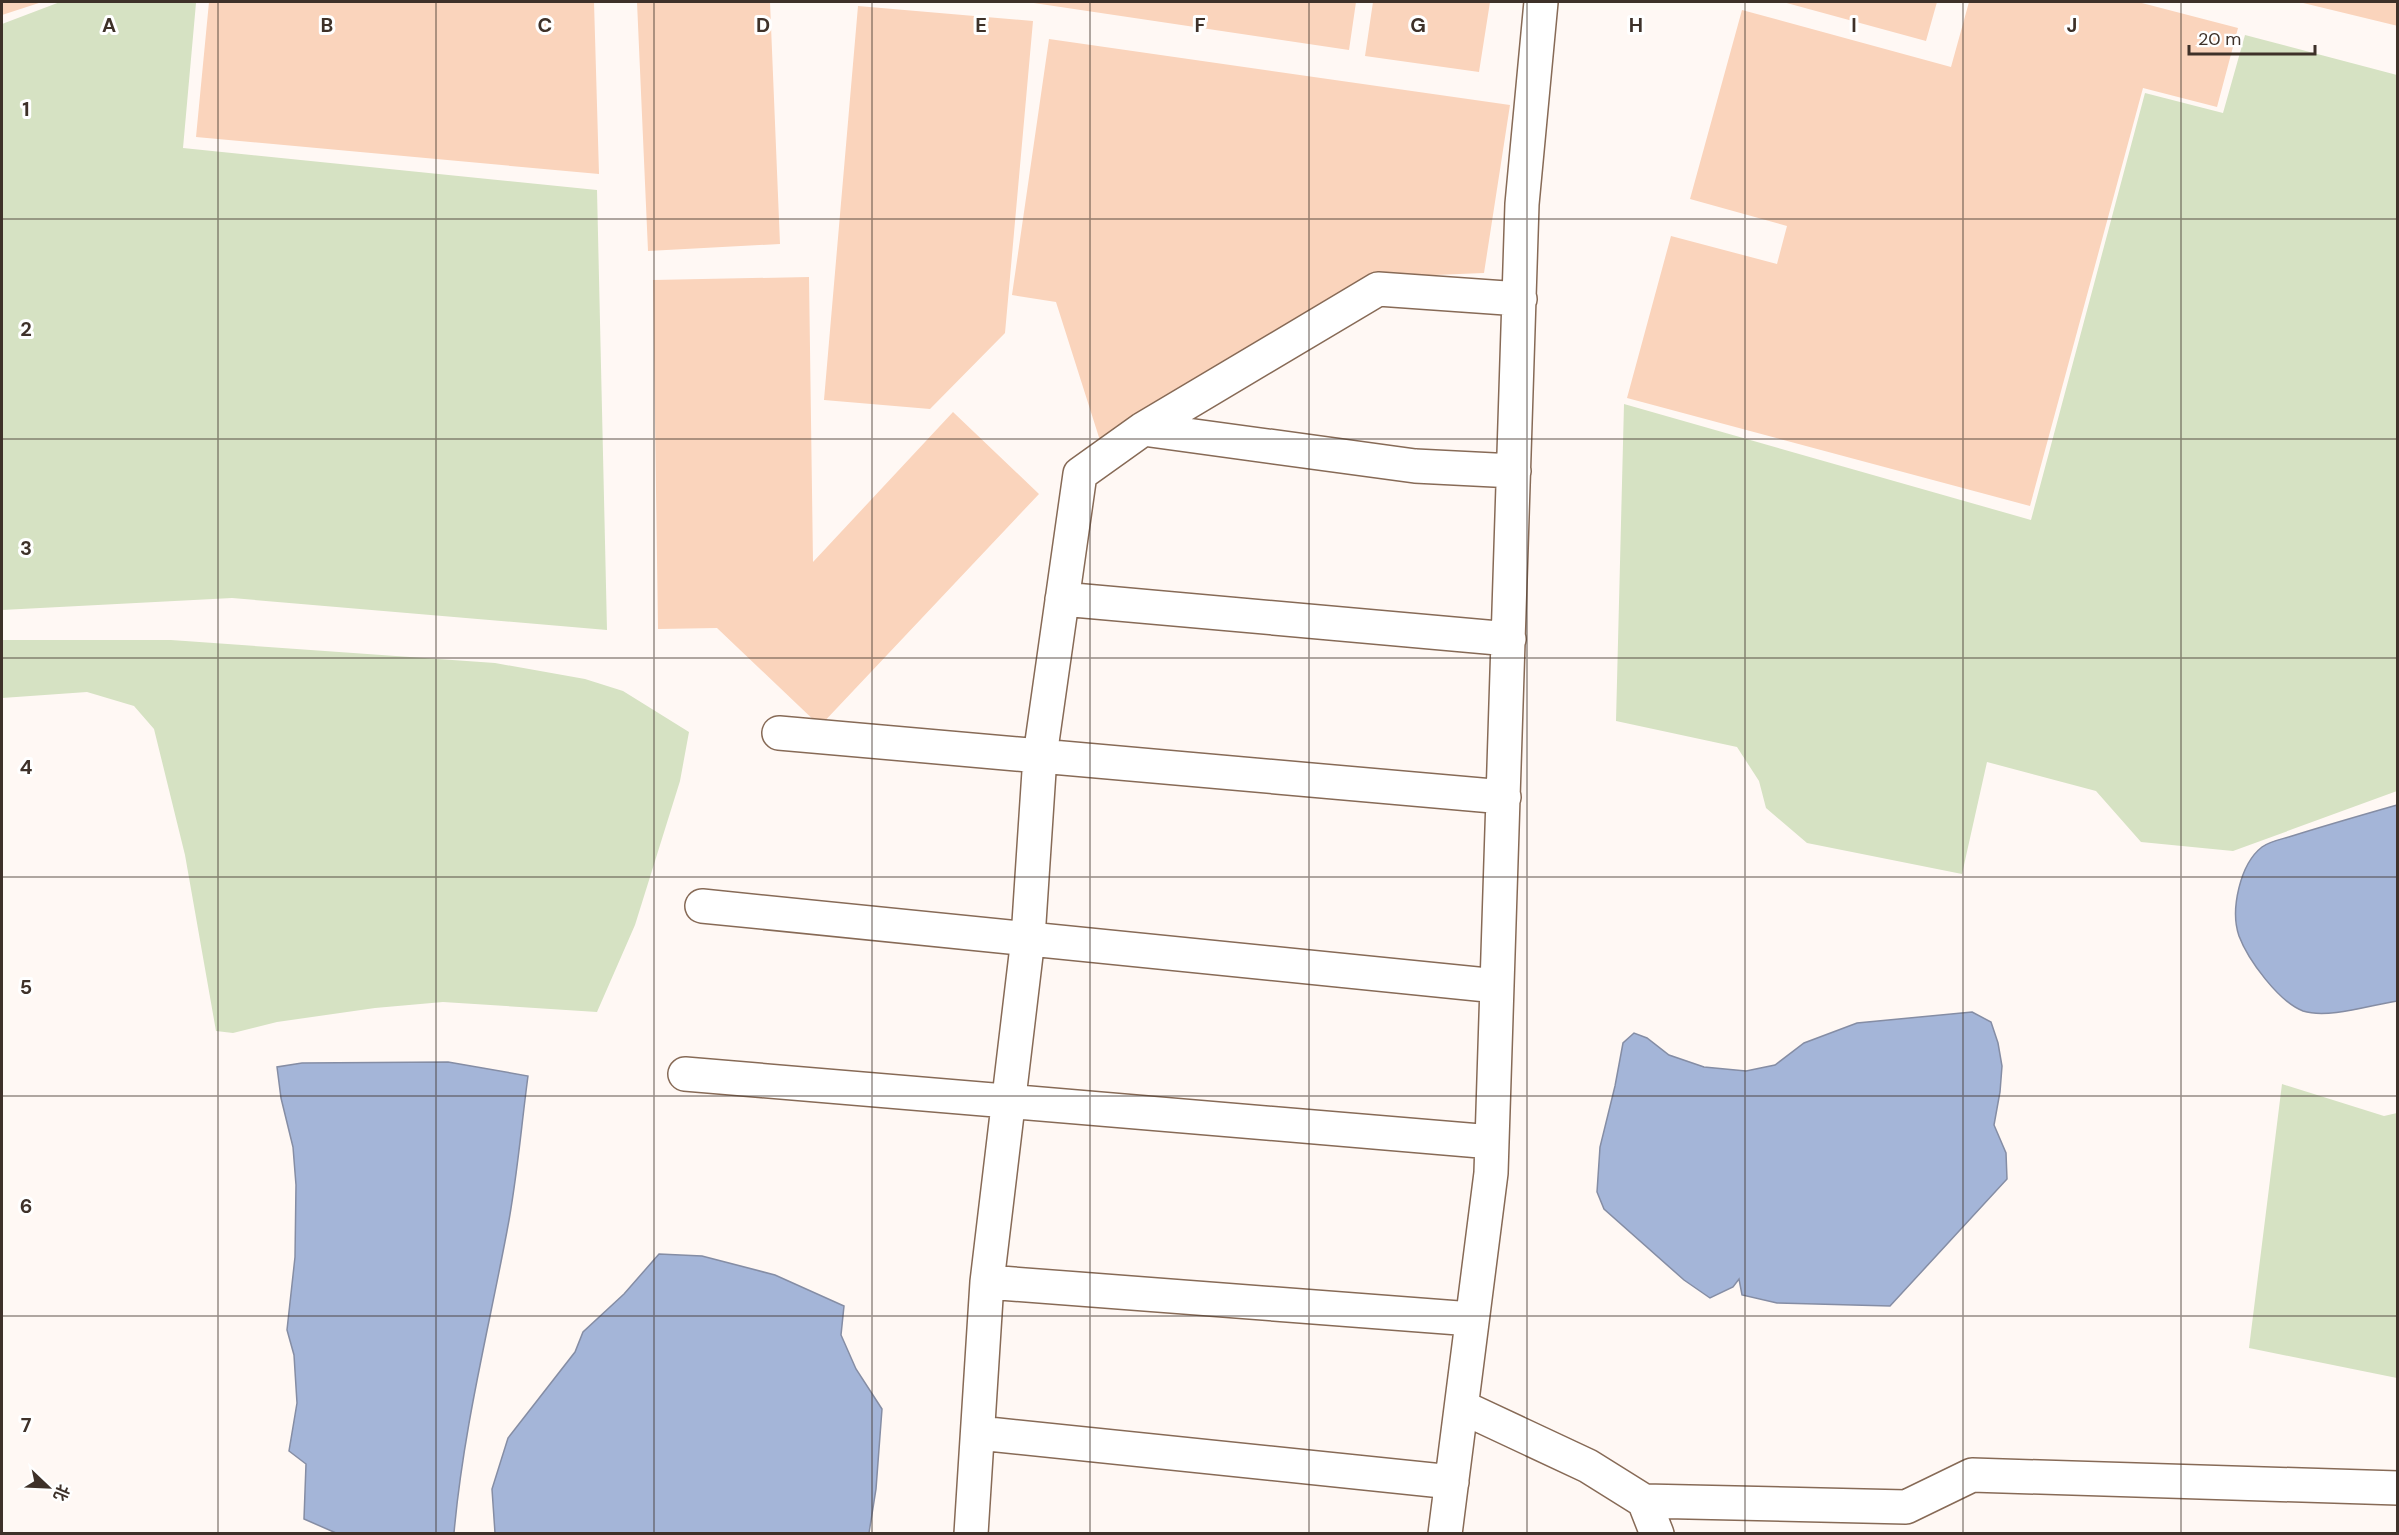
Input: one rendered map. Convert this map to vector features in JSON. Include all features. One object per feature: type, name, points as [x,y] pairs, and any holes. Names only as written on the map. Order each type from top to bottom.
[{"type":"street","points":[[1445,1533],[1491,1173],[1522,204],[1541,2]]},
{"type":"street","points":[[971,1533],[987,1282],[1028,938],[1040,756],[1080,474],[1143,429],[1378,289],[1520,299]]},
{"type":"street","points":[[1143,429],[1415,466],[1514,471]]},
{"type":"street","points":[[1062,599],[1509,639]]},
{"type":"street","points":[[779,733],[1504,797]]},
{"type":"street","points":[[702,906],[1497,986]]},
{"type":"street","points":[[685,1074],[1492,1142]]},
{"type":"street","points":[[987,1282],[1472,1319]]},
{"type":"street","points":[[1462,1407],[1588,1466],[1644,1501],[1906,1507],[1972,1475],[2397,1488]]},
{"type":"street","points":[[979,1433],[1452,1482]]},
{"type":"street","points":[[1644,1501],[1657,1533]]},
{"type":"green space","points":[[60,2],[196,3],[183,148],[597,190],[607,630],[232,598],[2,610],[2,24]]},
{"type":"green space","points":[[2245,35],[2397,75],[2397,791],[2233,851],[2141,842],[2096,791],[1987,762],[1962,874],[1807,843],[1766,808],[1759,781],[1737,747],[1616,721],[1624,404],[2031,520],[2145,93],[2223,113]]},
{"type":"green space","points":[[2,640],[171,640],[495,663],[585,679],[623,691],[689,732],[680,781],[635,925],[597,1012],[443,1002],[375,1008],[277,1022],[233,1033],[216,1031],[185,855],[154,729],[134,706],[87,692],[2,698]]},
{"type":"green space","points":[[2282,1084],[2384,1116],[2397,1113],[2397,1378],[2249,1348]]},
{"type":"water","points":[[2397,805],[2397,1001],[2350,1011],[2313,1013],[2303,1011],[2284,999],[2265,979],[2249,957],[2239,936],[2237,901],[2248,864],[2262,847],[2269,843]]},
{"type":"water","points":[[1972,1012],[1991,1022],[1998,1043],[2002,1066],[1994,1125],[2006,1153],[2007,1179],[1890,1306],[1777,1303],[1742,1295],[1739,1279],[1733,1287],[1710,1298],[1684,1280],[1604,1209],[1597,1192],[1600,1147],[1623,1043],[1634,1033],[1647,1038],[1669,1055],[1704,1067],[1746,1071],[1775,1065],[1804,1043],[1857,1023]]},
{"type":"water","points":[[448,1062],[528,1076],[510,1212],[463,1457],[454,1533],[336,1533],[304,1519],[306,1464],[289,1451],[297,1403],[294,1355],[287,1330],[295,1257],[296,1185],[293,1147],[281,1098],[277,1067],[302,1063]]},
{"type":"water","points":[[659,1254],[702,1256],[775,1275],[844,1306],[841,1335],[856,1369],[882,1409],[876,1489],[869,1533],[495,1533],[492,1489],[508,1438],[575,1352],[583,1332],[624,1294]]},
{"type":"building","points":[[2,2],[42,2],[2,15]]},
{"type":"building","points":[[209,2],[594,2],[599,174],[196,137]]},
{"type":"building","points":[[637,2],[770,2],[780,244],[648,251]]},
{"type":"building","points":[[1027,2],[1356,2],[1349,50]]},
{"type":"building","points":[[1373,2],[1490,2],[1479,72],[1365,56]]},
{"type":"building","points":[[1783,2],[1937,2],[1926,41]]},
{"type":"building","points":[[1969,2],[2138,2],[2238,28],[2217,107],[2143,88],[2030,506],[1627,398],[1671,236],[1777,264],[1787,226],[1690,199],[1742,10],[1951,67]]},
{"type":"building","points":[[2299,2],[2398,2],[2398,26]]},
{"type":"building","points":[[858,6],[1033,21],[1005,333],[930,409],[824,400]]},
{"type":"building","points":[[1049,39],[1510,105],[1484,273],[1386,277],[1103,450],[1056,302],[1012,295]]},
{"type":"building","points":[[809,277],[813,562],[953,412],[1039,494],[820,726],[717,628],[658,629],[653,280]]}]
